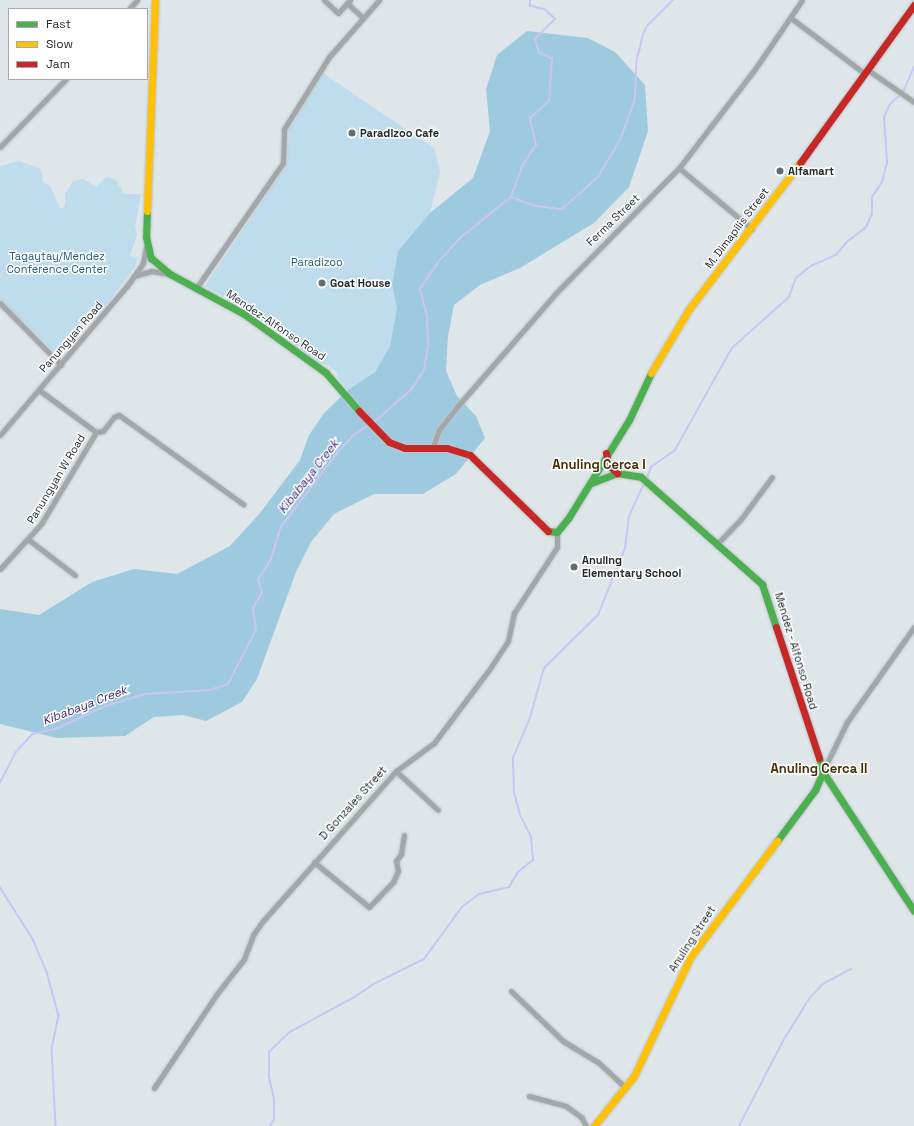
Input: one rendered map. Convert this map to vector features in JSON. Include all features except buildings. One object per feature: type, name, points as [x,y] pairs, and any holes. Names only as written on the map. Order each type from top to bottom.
[{"type":"main road","points":[[146,247],[155,0]]},
{"type":"main road","name":"M. Dimapilis Street","points":[[591,483],[606,453],[629,420],[673,332],[867,72],[914,5]]},
{"type":"main road","name":"Mendez-Alfonso Road","points":[[146,247],[151,258],[170,274],[196,287],[264,327],[326,373],[353,402],[364,419],[378,433],[397,447],[418,450],[460,450],[470,455],[548,531],[557,532]]},
{"type":"main road","points":[[557,532],[591,483],[617,473],[608,464],[606,453]]},
{"type":"main road","name":"Mendez - Alfonso Road","points":[[617,473],[641,477],[716,545],[757,577],[766,592],[823,772],[914,910]]},
{"type":"main road","name":"Anuling Street","points":[[594,1126],[626,1087],[644,1058],[681,972],[691,956],[735,894],[806,804],[821,782],[823,772]]},
{"type":"street","points":[[131,8],[137,0]]},
{"type":"street","points":[[324,0],[338,13],[348,2],[363,18]]},
{"type":"street","points":[[196,287],[283,163],[284,128],[329,57],[379,0]]},
{"type":"street","name":"Ferma Street","points":[[432,449],[440,430],[456,408],[555,294],[679,168],[755,69],[802,0]]},
{"type":"street","points":[[791,18],[867,72],[900,91],[914,102]]},
{"type":"street","points":[[0,147],[65,80]]},
{"type":"street","points":[[679,168],[752,228]]},
{"type":"street","name":"Panungyan Road","points":[[0,435],[61,365],[134,276],[143,263],[146,247]]},
{"type":"street","points":[[134,276],[152,271],[170,274]]},
{"type":"street","points":[[0,303],[61,365]]},
{"type":"street","name":"Panungyan W Road","points":[[0,569],[29,540],[61,494],[96,432],[39,390]]},
{"type":"street","points":[[96,432],[103,431],[114,417],[119,416],[243,504]]},
{"type":"street","points":[[716,545],[741,519],[772,477]]},
{"type":"street","name":"D Gonzales Street","points":[[154,1088],[208,1007],[244,959],[253,935],[262,922],[396,771],[434,743],[500,655],[508,641],[514,613],[557,547],[557,532]]},
{"type":"street","points":[[29,540],[75,575]]},
{"type":"street","points":[[823,772],[824,765],[847,722],[914,627]]},
{"type":"street","points":[[396,771],[438,810]]},
{"type":"street","points":[[314,862],[369,907],[393,882],[398,871],[396,861],[401,854],[404,835]]},
{"type":"street","points":[[511,991],[563,1041],[599,1063],[626,1087]]},
{"type":"street","points":[[529,1096],[566,1106],[581,1117],[586,1126]]},
{"type":"green space","name":"Paradizoo","points":[[323,73],[435,149],[440,173],[430,213],[398,251],[392,285],[397,308],[390,346],[375,372],[348,390],[340,381],[336,371],[326,364],[321,364],[252,313],[205,286],[287,164],[289,129]]},
{"type":"green space","name":"Tagaytay/Mendez Conference Center","points":[[19,161],[41,169],[43,182],[51,187],[60,209],[65,206],[65,194],[73,181],[83,179],[96,187],[106,177],[112,178],[117,181],[124,194],[141,194],[135,227],[137,235],[130,256],[138,257],[135,267],[100,313],[91,307],[74,331],[54,352],[0,299],[0,166]]},
{"type":"shaded area","points":[[527,31],[588,38],[615,52],[645,85],[648,131],[629,187],[594,223],[520,268],[480,285],[454,305],[448,336],[446,371],[457,396],[476,416],[485,438],[456,474],[423,494],[374,494],[334,514],[311,542],[296,572],[257,679],[242,702],[206,721],[183,715],[154,717],[125,736],[57,738],[0,724],[0,609],[39,615],[92,582],[134,569],[177,574],[230,546],[260,513],[300,460],[309,435],[325,412],[348,390],[375,372],[390,346],[397,308],[392,285],[398,251],[430,213],[473,178],[490,131],[486,89],[497,55]]},
{"type":"waterway","name":"Kibabaya Creek","points":[[373,423],[412,389],[424,370],[428,344],[427,316],[420,289],[438,262],[460,238],[511,197],[522,166],[536,145],[530,118],[549,101],[552,59],[539,53],[535,39],[555,19],[545,10],[530,6],[530,0]]},
{"type":"waterway","name":"Kibabaya Creek","points":[[511,197],[536,206],[562,209],[598,177],[620,140],[635,99],[636,63],[643,34],[647,26],[673,0]]},
{"type":"waterway","points":[[903,92],[914,67]]},
{"type":"waterway","points":[[647,479],[651,467],[675,450],[732,348],[789,297],[796,278],[811,266],[836,255],[847,242],[866,227],[872,214],[872,197],[882,182],[887,163],[884,117],[890,104],[900,95]]},
{"type":"waterway","name":"Kibabaya Creek","points":[[0,783],[15,753],[33,734],[58,728],[106,706],[145,694],[210,690],[228,684],[256,630],[253,608],[262,593],[258,580],[271,559],[281,527],[338,452],[355,434],[368,426]]},
{"type":"waterway","points":[[270,1126],[274,1120],[274,1099],[269,1077],[269,1052],[290,1032],[353,998],[372,985],[424,959],[462,907],[479,894],[509,887],[518,872],[533,860],[531,837],[520,815],[514,792],[513,758],[530,718],[544,668],[598,615],[625,548],[629,516],[644,484]]},
{"type":"waterway","name":"Kibabaya Creek","points":[[0,887],[33,939],[47,972],[59,1016],[52,1048],[56,1126]]},
{"type":"waterway","points":[[739,1126],[783,1041],[809,999],[823,984],[851,969]]},
{"type":"traffic: fast","points":[[147,211],[146,237],[151,258],[170,274],[244,314],[326,373],[359,411]]},
{"type":"traffic: fast","points":[[548,531],[557,532],[569,517],[629,420],[651,373]]},
{"type":"traffic: fast","points":[[591,483],[617,473],[641,477],[762,584],[776,627]]},
{"type":"traffic: fast","points":[[819,758],[823,772],[914,911]]},
{"type":"traffic: fast","points":[[777,841],[815,790],[823,772]]},
{"type":"traffic: slow","points":[[147,211],[155,0]]},
{"type":"traffic: slow","points":[[651,373],[689,309],[800,163]]},
{"type":"traffic: slow","points":[[594,1126],[634,1076],[691,956],[777,841]]},
{"type":"traffic: jam","points":[[800,163],[914,5]]},
{"type":"traffic: jam","points":[[359,411],[389,442],[405,448],[447,448],[470,455],[548,531]]},
{"type":"traffic: jam","points":[[606,453],[608,464],[617,473]]},
{"type":"traffic: jam","points":[[776,627],[819,758]]},
{"type":"place","name":"Paradizoo Cafe","points":[[352,133]]},
{"type":"place","name":"Alfamart","points":[[780,171]]},
{"type":"place","name":"Goat House","points":[[322,283]]},
{"type":"place","name":"Anuling Elementary School","points":[[574,567]]},
{"type":"district","name":"Anuling Cerca I","points":[[599,465]]},
{"type":"district","name":"Anuling Cerca II","points":[[819,769]]}]
